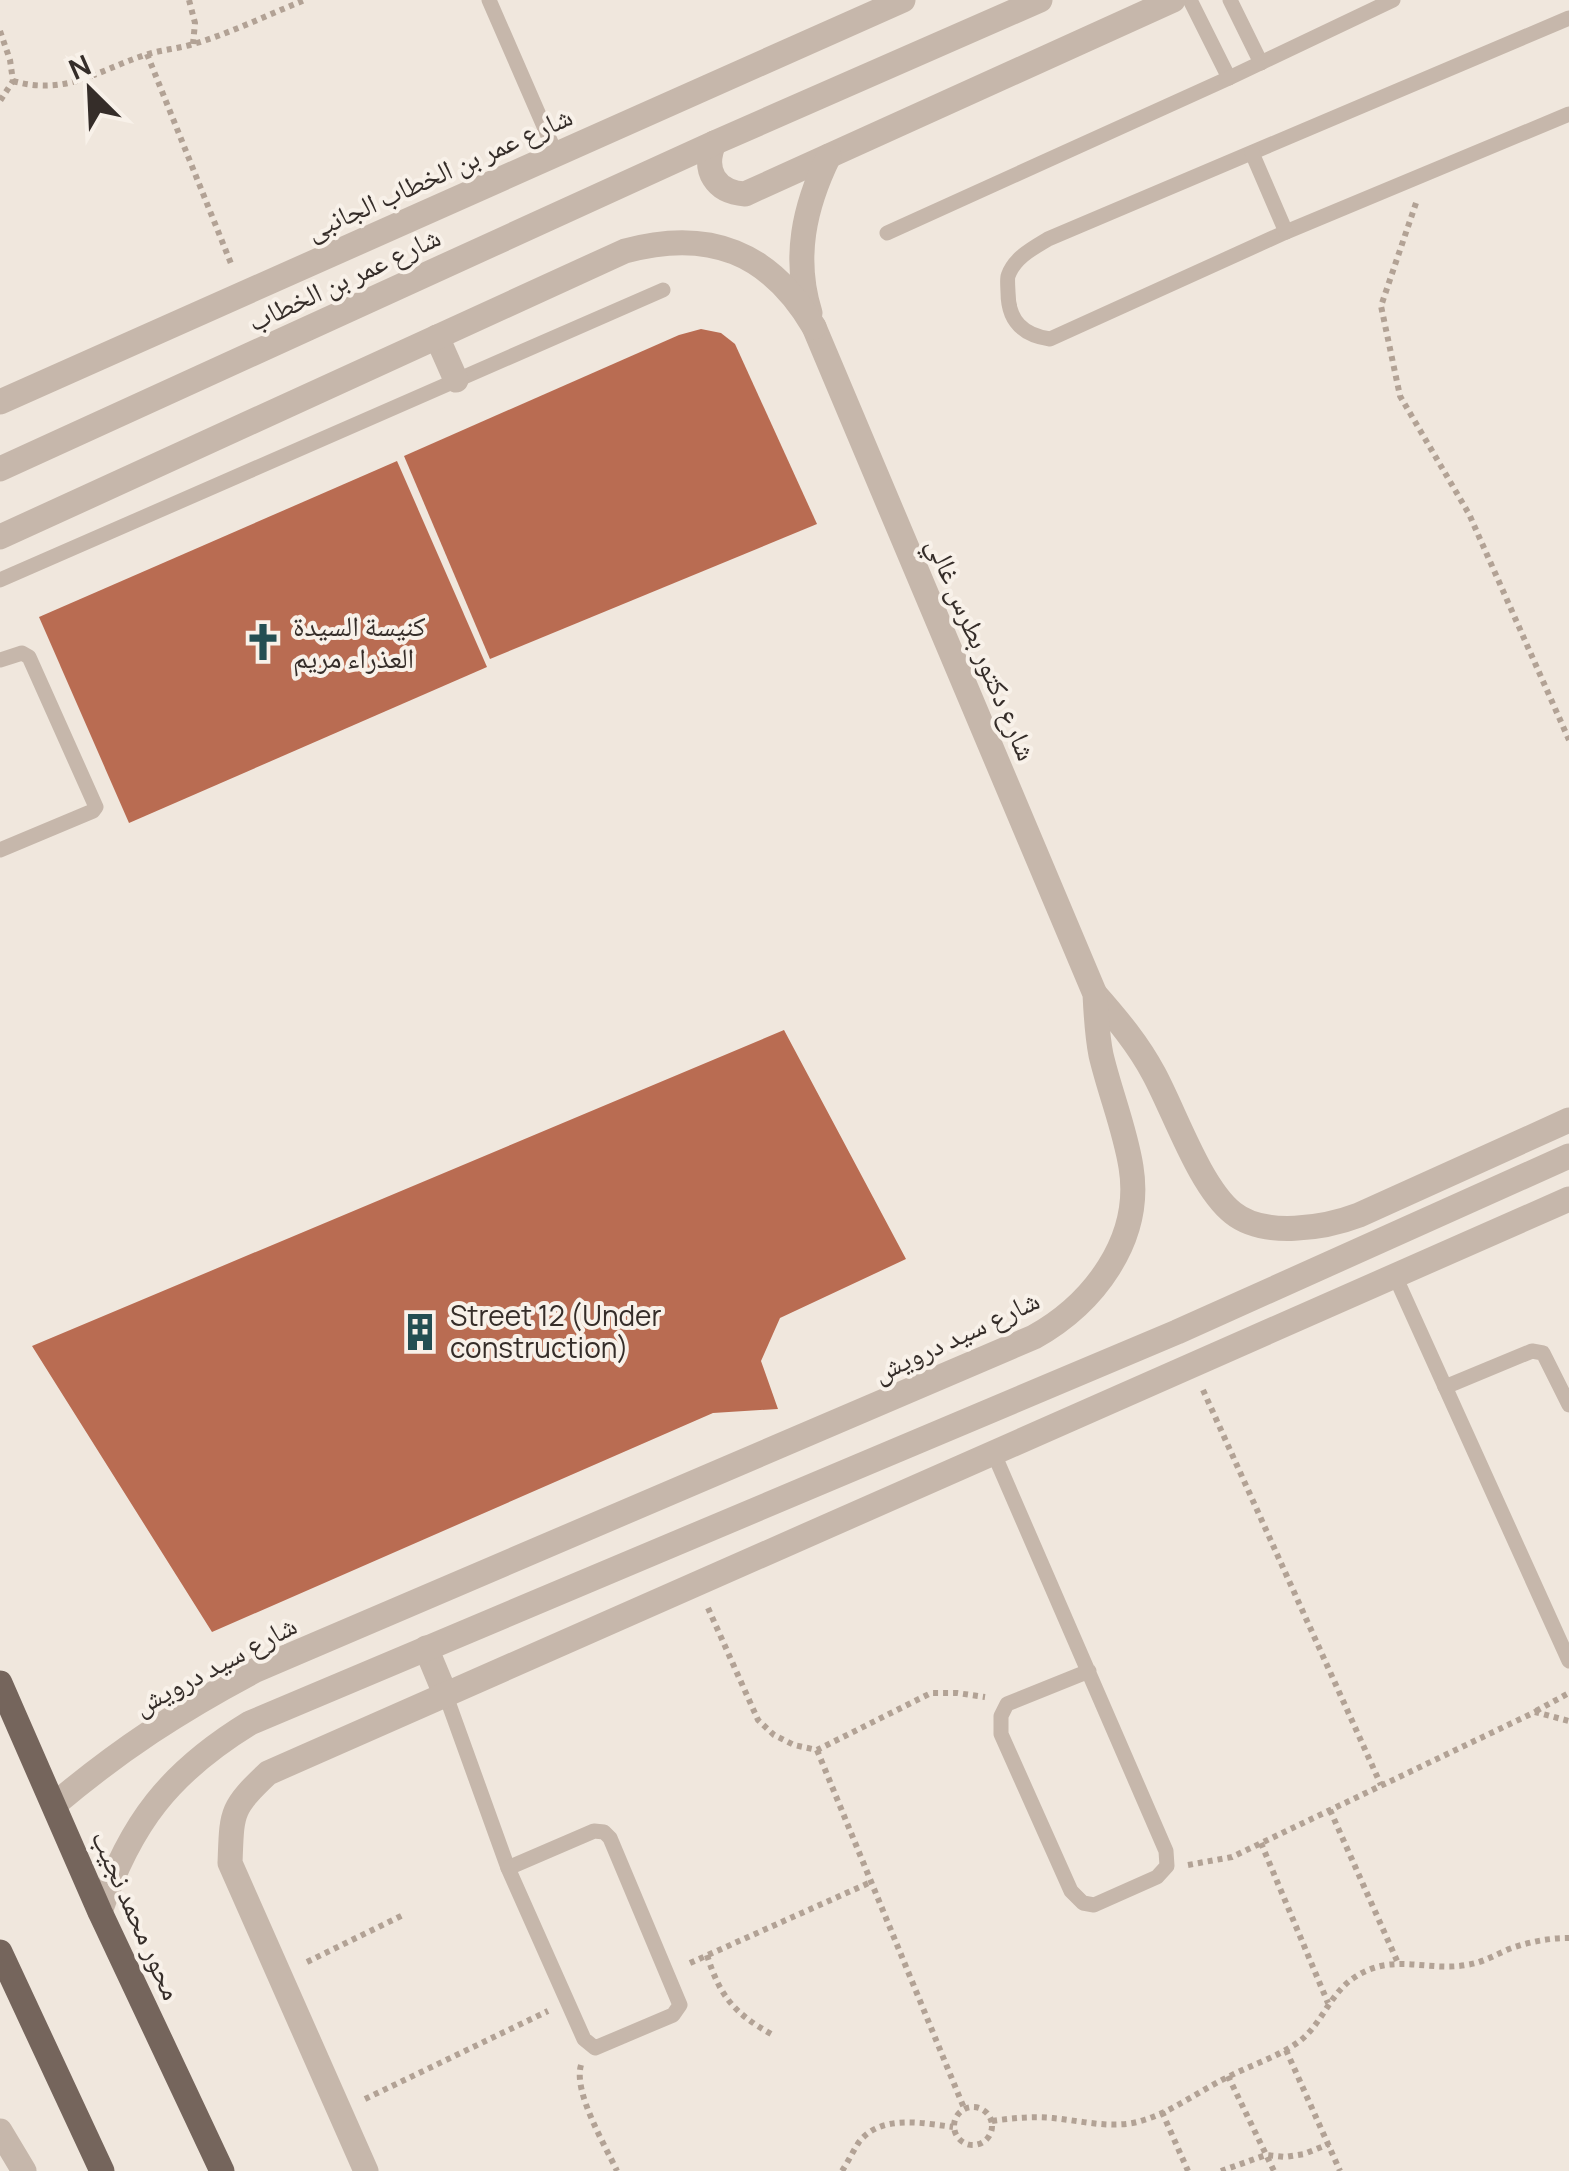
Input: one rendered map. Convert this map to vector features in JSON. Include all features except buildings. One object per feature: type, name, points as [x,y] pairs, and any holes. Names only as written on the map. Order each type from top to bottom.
[{"type":"main road","name":"محور محمد نجيب","points":[[0,1683],[100,1912],[222,2171]]},
{"type":"main road","points":[[0,1952],[91,2168]]},
{"type":"street","name":"شارع عمر بن الخطاب الجانبى","points":[[0,402],[903,0]]},
{"type":"street","name":"شارع عمر بن الخطاب","points":[[0,469],[1040,0]]},
{"type":"street","points":[[714,144],[709,155],[713,179],[722,188],[746,194],[1173,0]]},
{"type":"street","points":[[814,328],[802,270],[802,240],[816,182],[830,156]]},
{"type":"street","points":[[0,537],[625,250],[676,241],[702,243],[750,259],[788,288],[814,328]]},
{"type":"street","name":"شارع دكتور بطرس غالي","points":[[814,328],[1094,994]]},
{"type":"street","points":[[437,337],[456,380]]},
{"type":"street","points":[[1094,994],[1117,1018],[1152,1070],[1213,1194],[1236,1216],[1263,1225],[1291,1228],[1337,1223],[1359,1216],[1569,1120]]},
{"type":"street","name":"شارع سيد درويش","points":[[54,1805],[150,1730],[256,1670],[1034,1338],[1057,1324],[1096,1287],[1111,1264],[1122,1240],[1130,1203],[1131,1169],[1101,1056],[1094,994]]},
{"type":"street","points":[[100,1912],[130,1838],[153,1804],[180,1774],[250,1724],[1178,1332],[1569,1156]]},
{"type":"street","points":[[366,2171],[230,1863],[232,1816],[244,1795],[268,1772],[1569,1199]]},
{"type":"street","points":[[1178,1332],[1192,1366]]},
{"type":"street","points":[[753,1512],[768,1552]]},
{"type":"street","points":[[426,1648],[446,1696]]},
{"type":"street","points":[[256,1670],[272,1714]]},
{"type":"street","points":[[0,2131],[24,2171]]},
{"type":"lane","points":[[489,0],[556,154]]},
{"type":"lane","points":[[1190,0],[1229,78]]},
{"type":"lane","points":[[1230,0],[1261,63]]},
{"type":"lane","points":[[887,233],[1393,0]]},
{"type":"lane","points":[[1569,18],[1048,238],[1024,254],[1008,276],[1008,302],[1016,324],[1031,336],[1050,339],[1286,232],[1569,114]]},
{"type":"lane","points":[[1252,152],[1286,232]]},
{"type":"lane","points":[[0,580],[662,290]]},
{"type":"lane","points":[[0,660],[22,652],[29,657],[96,807],[0,850]]},
{"type":"lane","points":[[1396,1276],[1569,1661]]},
{"type":"lane","points":[[1445,1387],[1532,1350],[1543,1353],[1569,1405]]},
{"type":"lane","points":[[994,1454],[1166,1851],[1167,1866],[1156,1877],[1094,1905],[1083,1904],[1071,1891],[1001,1734],[1001,1716],[1007,1704],[1088,1671]]},
{"type":"lane","points":[[446,1696],[508,1868],[588,2044],[595,2048],[674,2016],[680,2005],[668,1972],[604,1832],[594,1831],[508,1868]]},
{"type":"path","points":[[189,0],[195,24],[193,44]]},
{"type":"path","points":[[13,81],[50,87],[69,84],[147,54],[193,44],[305,0]]},
{"type":"path","points":[[0,31],[13,81],[0,100]]},
{"type":"path","points":[[147,54],[243,293]]},
{"type":"path","points":[[1426,174],[1381,306],[1400,396],[1469,514],[1569,740]]},
{"type":"path","points":[[1192,1366],[1382,1785]]},
{"type":"path","points":[[697,1584],[758,1720],[774,1735],[794,1745],[816,1750],[932,1693],[982,1696],[1007,1704]]},
{"type":"path","points":[[1167,1866],[1232,1857],[1569,1694]]},
{"type":"path","points":[[1534,1712],[1569,1721]]},
{"type":"path","points":[[816,1750],[964,2108]]},
{"type":"path","points":[[1330,1810],[1398,1963]]},
{"type":"path","points":[[1261,1843],[1328,2004]]},
{"type":"path","points":[[668,1972],[872,1882]]},
{"type":"path","points":[[279,1976],[402,1915]]},
{"type":"path","points":[[992,2122],[1020,2117],[1109,2124],[1143,2121],[1286,2050],[1316,2024],[1351,1979],[1380,1965],[1466,1966],[1524,1944],[1569,1938]]},
{"type":"path","points":[[707,1955],[715,1981],[729,2004],[749,2022],[773,2035]]},
{"type":"path","points":[[339,2111],[567,2002]]},
{"type":"path","points":[[588,2044],[579,2074],[585,2100],[617,2171]]},
{"type":"path","points":[[1286,2050],[1340,2171]]},
{"type":"path","points":[[1228,2076],[1274,2171]]},
{"type":"path","points":[[973,2106],[988,2113],[992,2132],[986,2141],[965,2144],[956,2138],[955,2116],[964,2108],[973,2106]]},
{"type":"path","points":[[1162,2112],[1189,2171]]},
{"type":"path","points":[[842,2171],[862,2138],[883,2126],[906,2120],[953,2127]]},
{"type":"path","points":[[1221,2171],[1266,2155],[1304,2154],[1328,2144]]},
{"type":"place","name":"كنيسة السيدة العذراء مريم","points":[[263,642]]},
{"type":"place","name":"Street 12 (Under construction)","points":[[420,1332]]}]
